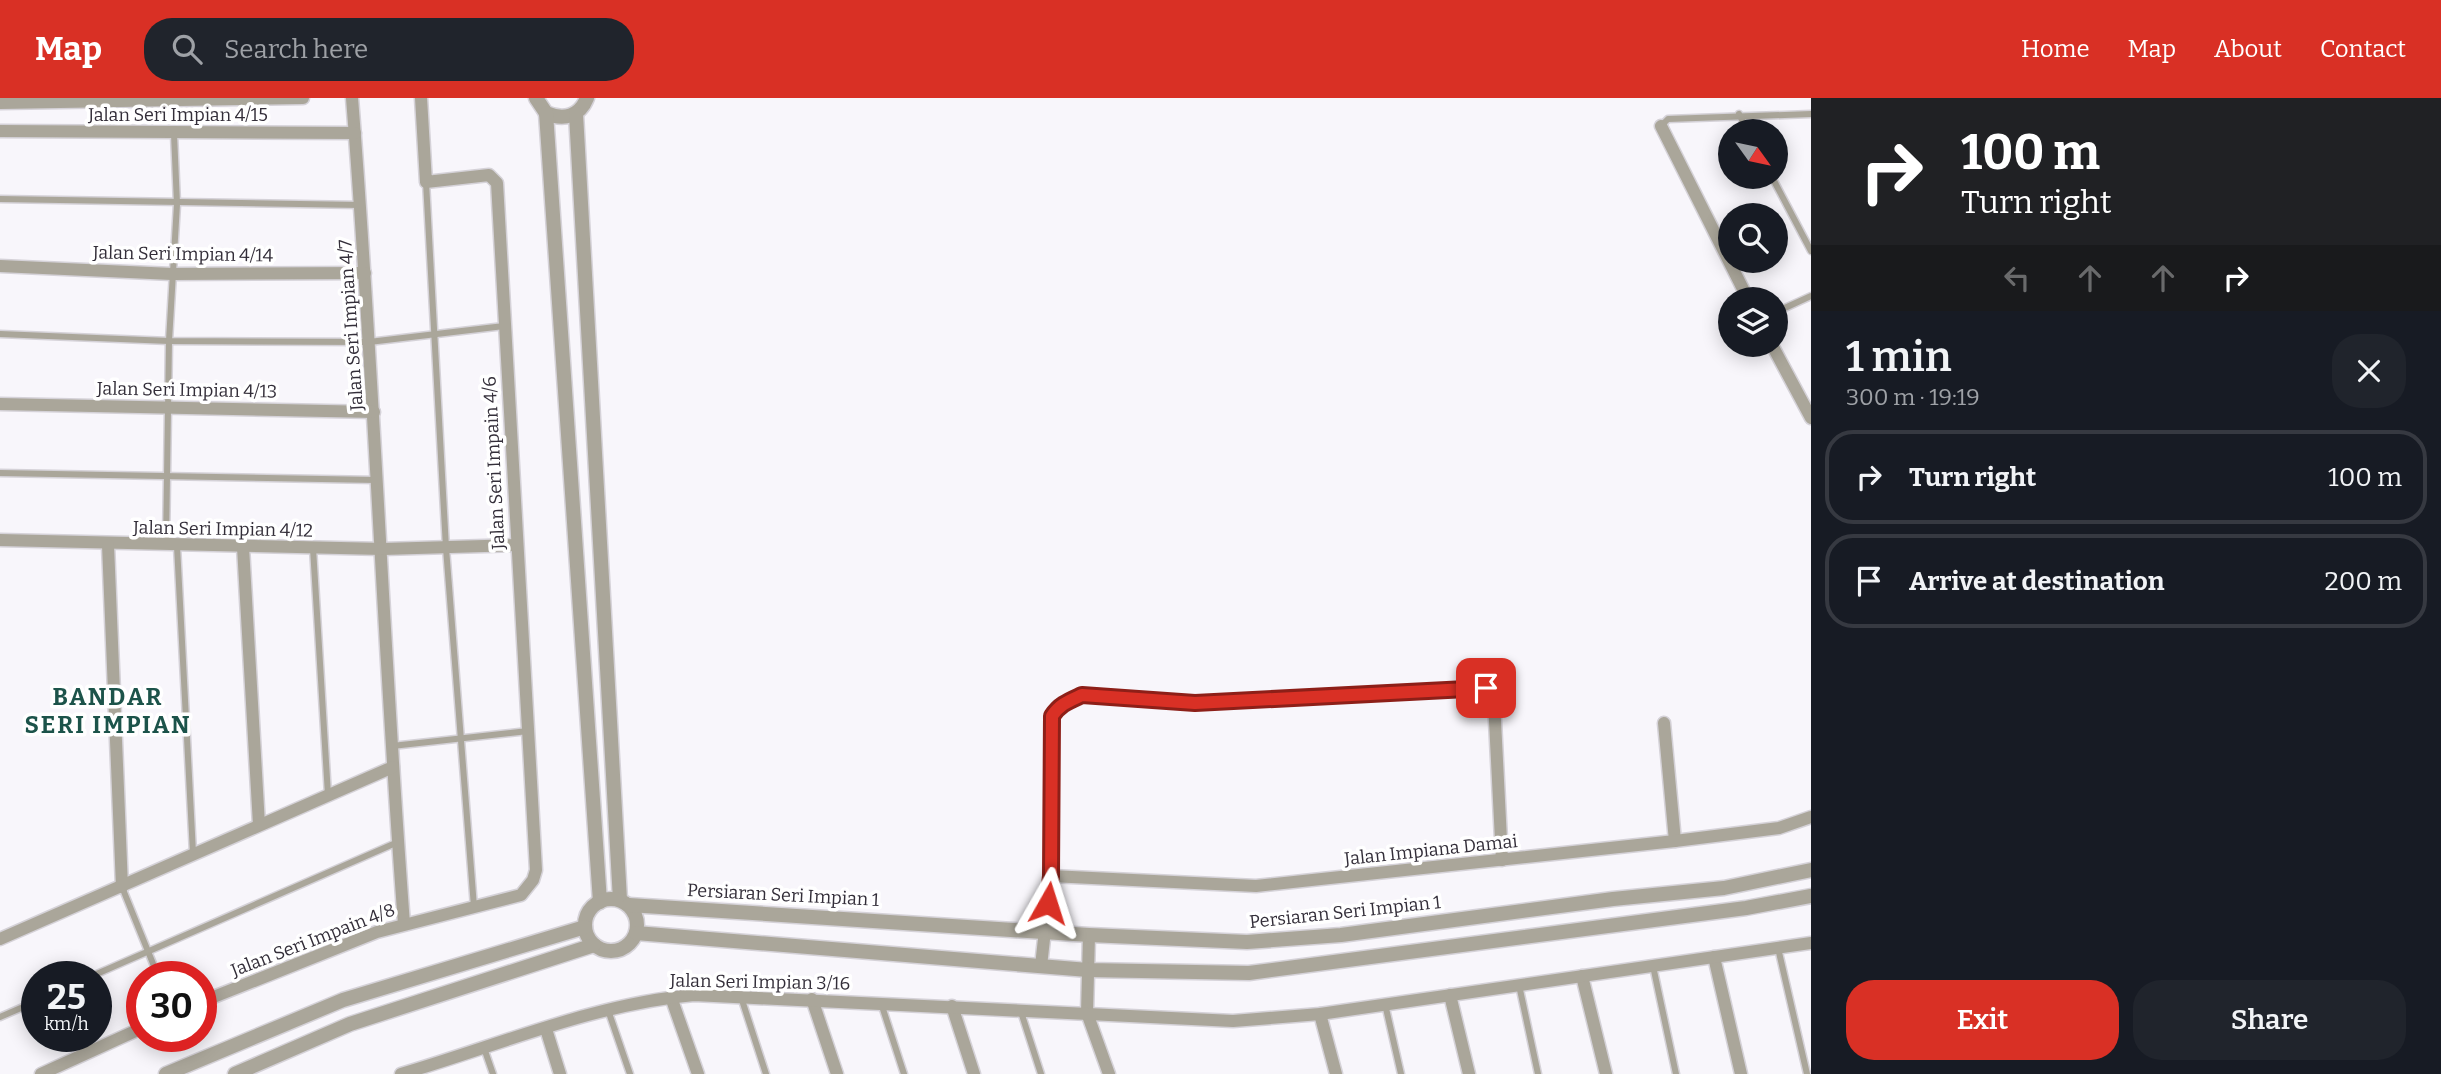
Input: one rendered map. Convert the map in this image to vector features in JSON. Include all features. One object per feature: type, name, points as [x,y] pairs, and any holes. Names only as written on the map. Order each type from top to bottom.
[{"type":"street","points":[[0,103],[303,98]]},
{"type":"street","name":"Jalan Seri Impian 4/7","points":[[352,98],[379,480],[393,767],[404,924]]},
{"type":"street","points":[[421,98],[426,182]]},
{"type":"street","points":[[536,98],[546,113],[600,902]]},
{"type":"street","points":[[235,1074],[350,1024],[594,945],[613,951],[623,948],[636,933],[638,923],[624,903],[576,114],[587,98]]},
{"type":"street","points":[[546,113],[556,117],[576,114]]},
{"type":"street","points":[[1661,126],[1742,287]]},
{"type":"street","name":"Jalan Seri Impian 4/15","points":[[0,131],[355,134]]},
{"type":"street","name":"Jalan Seri Impain 4/6","points":[[426,182],[489,175],[494,178],[537,861],[533,880],[521,895]]},
{"type":"street","name":"Jalan Seri Impian 4/14","points":[[0,266],[172,274],[365,273]]},
{"type":"street","points":[[1778,357],[1811,418]]},
{"type":"street","name":"Jalan Seri Impian 4/13","points":[[0,404],[374,412]]},
{"type":"street","name":"Jalan Seri Impian 4/12","points":[[0,540],[107,545],[383,549],[516,545]]},
{"type":"street","points":[[107,545],[122,887]]},
{"type":"street","points":[[243,547],[259,825]]},
{"type":"street","points":[[1041,966],[1051,876],[1052,716],[1058,706],[1082,695],[1195,703],[1486,688],[1493,701],[1502,860]]},
{"type":"street","points":[[1664,723],[1675,841]]},
{"type":"street","points":[[0,939],[393,767]]},
{"type":"street","name":"Jalan Impiana Damai","points":[[1051,876],[1256,886],[1675,841],[1779,828],[1811,817]]},
{"type":"street","name":"Persiaran Seri Impian 1","points":[[624,903],[1089,935],[1247,942],[1340,935],[1613,899],[1724,888],[1811,870]]},
{"type":"street","name":"Jalan Seri Impain 4/8","points":[[217,995],[317,954],[404,924],[521,895]]},
{"type":"street","points":[[636,933],[1087,970],[1249,973],[1746,908],[1811,897]]},
{"type":"street","points":[[594,945],[585,927],[592,908],[600,902],[624,903]]},
{"type":"street","points":[[166,1074],[343,1000],[585,927]]},
{"type":"street","points":[[1089,935],[1087,1013],[1109,1074]]},
{"type":"street","name":"Jalan Seri Impian 3/16","points":[[401,1074],[421,1071],[484,1048],[608,1010],[671,997],[812,999],[1233,1021],[1320,1014],[1384,1002],[1811,943]]},
{"type":"street","points":[[1714,957],[1741,1074]]},
{"type":"street","points":[[1582,976],[1605,1074]]},
{"type":"street","points":[[1450,995],[1469,1074]]},
{"type":"street","points":[[671,997],[698,1074]]},
{"type":"street","points":[[812,999],[837,1074]]},
{"type":"street","points":[[952,1006],[974,1074]]},
{"type":"street","points":[[1320,1014],[1336,1074]]},
{"type":"street","points":[[546,1029],[560,1074]]},
{"type":"street","points":[[41,1074],[126,1035]]},
{"type":"lane","points":[[1739,114],[1742,119]]},
{"type":"lane","points":[[1661,126],[1668,119],[1739,114],[1811,114]]},
{"type":"lane","points":[[174,134],[177,204],[169,341],[167,475],[193,853]]},
{"type":"lane","points":[[426,182],[446,548],[474,908]]},
{"type":"lane","points":[[1778,189],[1811,251]]},
{"type":"lane","points":[[0,199],[361,205]]},
{"type":"lane","points":[[1788,307],[1811,296]]},
{"type":"lane","points":[[0,334],[169,341],[369,342],[504,326]]},
{"type":"lane","points":[[0,473],[379,480]]},
{"type":"lane","points":[[313,548],[328,795]]},
{"type":"lane","points":[[392,746],[528,731]]},
{"type":"lane","points":[[112,967],[398,842]]},
{"type":"lane","points":[[122,887],[152,961]]},
{"type":"lane","points":[[1778,948],[1807,1074]]},
{"type":"lane","points":[[1653,966],[1676,1074]]},
{"type":"lane","points":[[1518,985],[1538,1074]]},
{"type":"lane","points":[[740,996],[765,1074]]},
{"type":"lane","points":[[880,1002],[904,1074]]},
{"type":"lane","points":[[1384,1002],[1401,1074]]},
{"type":"lane","points":[[0,1017],[21,1008]]},
{"type":"lane","points":[[608,1010],[630,1074]]},
{"type":"lane","points":[[1020,1010],[1041,1074]]},
{"type":"lane","points":[[484,1048],[493,1074]]},
{"type":"district","name":"BANDAR SERI IMPIAN","points":[[108,711]]},
{"type":"route","points":[[1048,903],[1051,876],[1052,716],[1058,706],[1067,701],[1082,695],[1195,703],[1486,688]]}]
